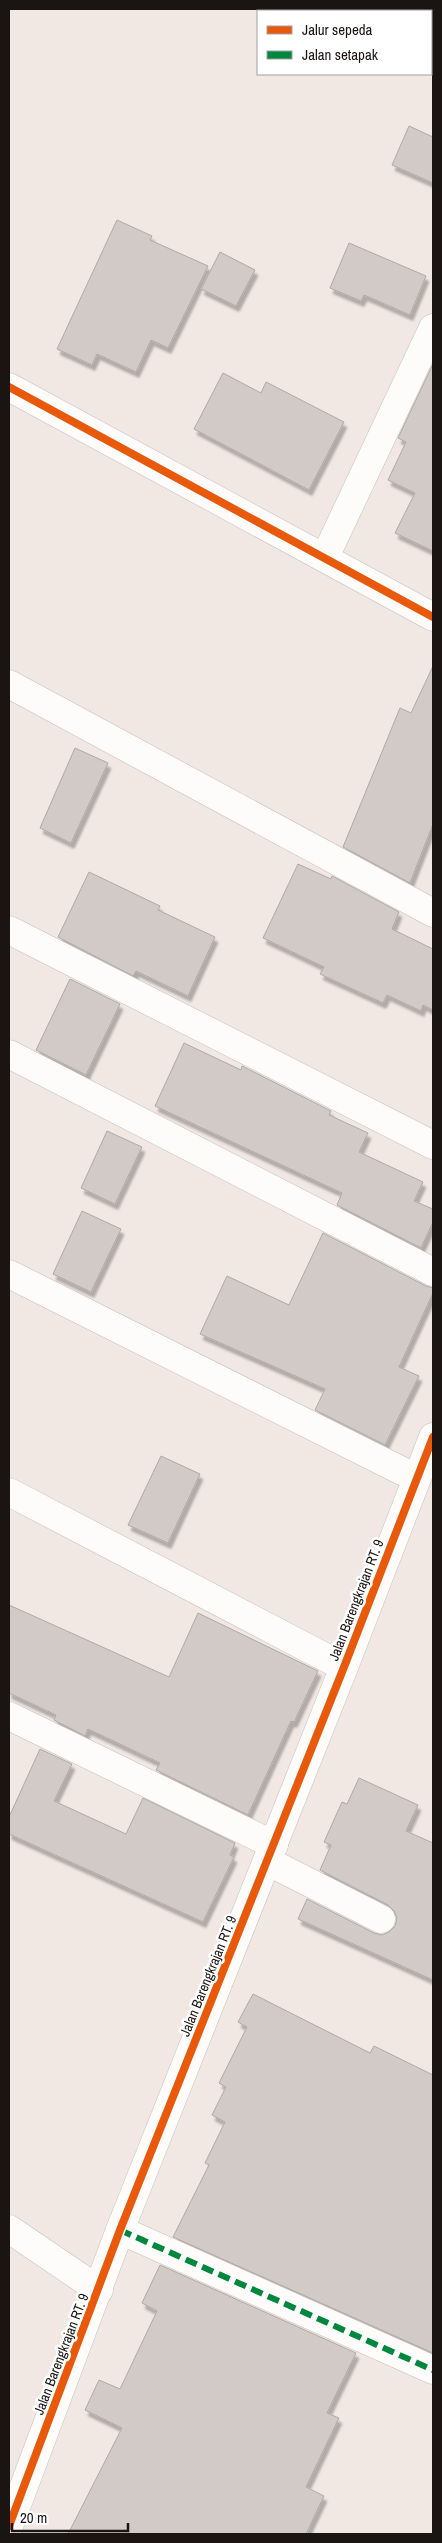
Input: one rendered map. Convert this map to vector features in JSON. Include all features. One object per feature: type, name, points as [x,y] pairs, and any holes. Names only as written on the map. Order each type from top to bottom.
[{"type":"street","points":[[325,557],[433,328]]},
{"type":"street","points":[[9,387],[433,617]]},
{"type":"street","points":[[9,684],[433,913]]},
{"type":"street","points":[[9,930],[433,1145]]},
{"type":"street","points":[[9,1054],[433,1272]]},
{"type":"street","points":[[9,1274],[416,1478]]},
{"type":"street","name":"Jalan Barengkrajan RT. 9","points":[[9,2526],[120,2230],[344,1667],[433,1437]]},
{"type":"street","points":[[9,1492],[344,1667]]},
{"type":"street","points":[[9,1716],[270,1853],[381,1919]]},
{"type":"street","points":[[9,2229],[99,2290]]},
{"type":"street","points":[[120,2230],[433,2370]]},
{"type":"building","points":[[409,126],[433,137],[433,183],[392,165]]},
{"type":"building","points":[[117,220],[152,236],[150,240],[208,266],[168,348],[151,340],[136,372],[97,354],[92,365],[57,349]]},
{"type":"building","points":[[349,243],[426,276],[410,315],[364,295],[361,301],[330,288]]},
{"type":"building","points":[[220,252],[255,270],[236,306],[201,289]]},
{"type":"building","points":[[433,364],[433,551],[395,533],[415,493],[388,480],[406,442],[398,438]]},
{"type":"building","points":[[223,373],[261,393],[266,382],[344,422],[309,490],[194,429]]},
{"type":"building","points":[[433,666],[433,824],[410,883],[343,847],[400,708],[411,713]]},
{"type":"building","points":[[75,748],[108,763],[71,843],[40,828]]},
{"type":"building","points":[[298,864],[331,879],[332,876],[399,912],[392,929],[433,949],[433,1010],[423,1005],[421,1011],[387,995],[383,1003],[320,974],[324,967],[263,938]]},
{"type":"building","points":[[89,872],[160,906],[158,910],[215,937],[188,996],[136,971],[133,976],[58,937]]},
{"type":"building","points":[[70,979],[120,1004],[86,1075],[36,1050]]},
{"type":"building","points":[[184,1043],[241,1070],[242,1066],[331,1111],[329,1115],[368,1133],[359,1152],[423,1182],[414,1201],[433,1209],[433,1222],[421,1248],[337,1205],[342,1193],[155,1106]]},
{"type":"building","points":[[107,1131],[142,1147],[115,1204],[81,1188]]},
{"type":"building","points":[[82,1211],[121,1229],[91,1292],[53,1274]]},
{"type":"building","points":[[323,1233],[433,1288],[433,1293],[399,1367],[419,1376],[385,1445],[315,1410],[325,1389],[200,1334],[227,1276],[289,1305]]},
{"type":"building","points":[[161,1456],[200,1474],[168,1543],[128,1525]]},
{"type":"building","points":[[9,1605],[169,1677],[198,1613],[318,1671],[294,1722],[291,1721],[248,1815],[156,1770],[160,1763],[88,1729],[85,1736],[54,1720],[56,1715],[9,1693]]},
{"type":"building","points":[[40,1749],[72,1764],[54,1801],[126,1834],[143,1798],[235,1843],[230,1855],[234,1857],[203,1922],[9,1834],[9,1817]]},
{"type":"building","points":[[359,1778],[418,1805],[406,1831],[433,1843],[433,1980],[298,1919],[307,1899],[374,1933],[382,1935],[389,1932],[395,1926],[397,1918],[394,1911],[388,1905],[320,1870],[331,1845],[324,1842],[342,1802],[347,1804]]},
{"type":"building","points":[[253,1994],[370,2053],[374,2046],[433,2075],[433,2353],[173,2237],[209,2165],[205,2163],[225,2122],[212,2115],[226,2087],[219,2083],[247,2027],[238,2022]]},
{"type":"building","points":[[160,2265],[356,2353],[327,2413],[339,2418],[306,2487],[324,2496],[306,2534],[68,2534],[122,2428],[85,2410],[99,2380],[120,2389],[157,2311],[142,2303]]},
{"type":"marked path","points":[[120,2230],[433,2370]]},
{"type":"cycle path","points":[[9,387],[433,617]]},
{"type":"cycle path","points":[[9,2526],[120,2230],[344,1667],[433,1437]]}]
